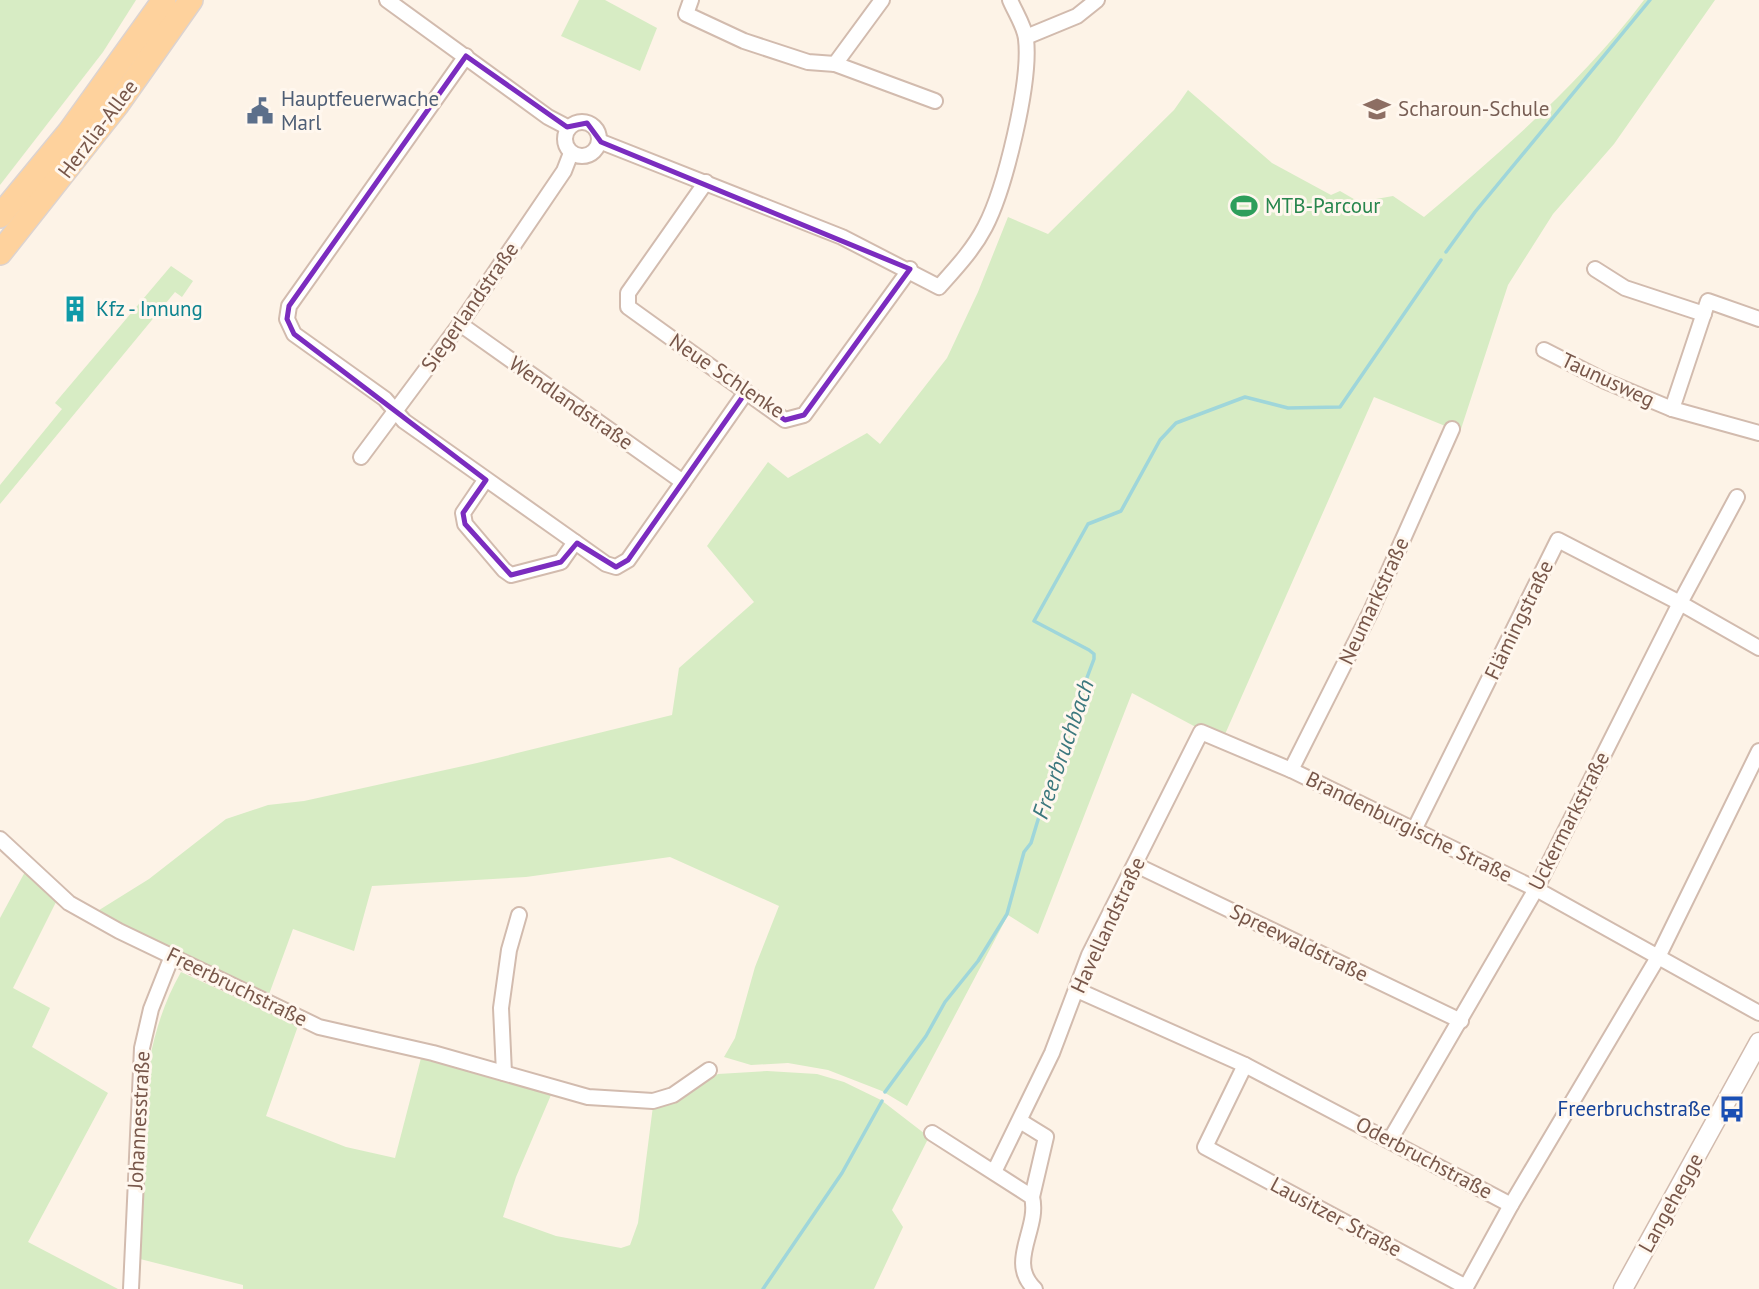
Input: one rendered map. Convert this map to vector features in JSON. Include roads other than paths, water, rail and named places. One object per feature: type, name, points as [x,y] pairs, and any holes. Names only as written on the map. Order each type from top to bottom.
[{"type":"main road","name":"Herzlia-Allee","points":[[0,216],[70,131],[164,0]]},
{"type":"main road","name":"Herzlia-Allee","points":[[0,253],[95,135],[191,0]]},
{"type":"street","points":[[387,0],[548,117],[569,128]]},
{"type":"street","points":[[691,0],[686,13],[744,41],[808,62],[835,64],[935,101]]},
{"type":"street","points":[[835,64],[882,0]]},
{"type":"street","points":[[599,141],[842,237],[939,287],[970,250],[992,211],[1021,106],[1027,71],[1026,37],[1010,0]]},
{"type":"street","points":[[1026,37],[1077,16],[1097,0]]},
{"type":"street","points":[[466,56],[289,306],[287,319],[294,334],[397,411],[404,421],[606,564],[616,567],[628,560],[746,392]]},
{"type":"street","points":[[577,123],[587,123],[595,128],[599,141],[595,151],[587,156],[571,153],[565,144],[569,128],[577,123]]},
{"type":"street","name":"Siegerlandstraße","points":[[361,457],[460,324],[564,171],[571,153]]},
{"type":"street","name":"Neue Schlenke","points":[[706,182],[628,293],[628,307],[785,420],[804,415],[910,270]]},
{"type":"street","points":[[1595,269],[1625,288],[1704,314],[1708,301],[1759,319]]},
{"type":"street","name":"Taunusweg","points":[[1672,409],[1704,314]]},
{"type":"street","name":"Wendlandstraße","points":[[460,324],[683,482]]},
{"type":"street","name":"Taunusweg","points":[[1544,350],[1605,381],[1672,409],[1759,433]]},
{"type":"street","name":"Neumarkstraße","points":[[1291,770],[1371,611],[1452,429]]},
{"type":"street","points":[[486,479],[463,513],[465,524],[504,570],[512,575],[561,562],[575,542]]},
{"type":"street","name":"Uckermarkstraße","points":[[1390,1140],[1536,889],[1680,603],[1737,497]]},
{"type":"street","name":"Flämingstraße","points":[[1415,828],[1558,540],[1680,603],[1759,648]]},
{"type":"street","name":"Brandenburgische Straße","points":[[1201,732],[1291,770],[1415,828],[1536,889],[1657,959],[1759,1013]]},
{"type":"street","name":"Havellandstraße","points":[[994,1172],[1052,1053],[1089,955],[1201,732]]},
{"type":"street","points":[[1657,959],[1759,751]]},
{"type":"street","name":"Freerbruchstraße","points":[[0,839],[69,903],[319,1027],[505,1073],[588,1097],[653,1101],[673,1095],[709,1070]]},
{"type":"street","name":"Spreewaldstraße","points":[[1136,864],[1461,1021]]},
{"type":"street","points":[[505,1073],[501,1008],[509,950],[519,915]]},
{"type":"street","name":"Johannesstraße","points":[[131,1289],[142,1048],[150,1009],[172,956]]},
{"type":"street","name":"Oderbruchstraße","points":[[1077,990],[1245,1065],[1511,1205],[1657,959]]},
{"type":"street","name":"Langehegge","points":[[1623,1289],[1759,1042]]},
{"type":"street","name":"Lausitzer Straße","points":[[1245,1065],[1205,1147],[1465,1287],[1511,1205]]},
{"type":"street","points":[[1020,1121],[1046,1137],[1032,1197],[1034,1207],[1022,1261],[1026,1281],[1034,1289]]},
{"type":"street","points":[[932,1133],[1032,1197]]},
{"type":"waterway","name":"Freerbruchbach","points":[[1446,252],[1475,212],[1650,0]]},
{"type":"waterway","name":"Freerbruchbach","points":[[885,1092],[926,1036],[945,1002],[978,961],[1007,914],[1024,852],[1031,843],[1057,757],[1094,659],[1094,654],[1089,650],[1034,621],[1088,524],[1121,511],[1160,440],[1176,423],[1245,397],[1288,408],[1340,407],[1441,260]]},
{"type":"waterway","name":"Freerbruchbach","points":[[763,1289],[842,1173],[882,1101]]},
{"type":"place","name":"Scharoun-Schule","points":[[1377,109]]},
{"type":"place","name":"Hauptfeuerwache Marl","points":[[260,111]]},
{"type":"place","name":"MTB-Parcour","points":[[1244,206]]},
{"type":"place","name":"Kfz - Innung","points":[[75,309]]},
{"type":"place","name":"Freerbruchstraße","points":[[1732,1109]]}]
